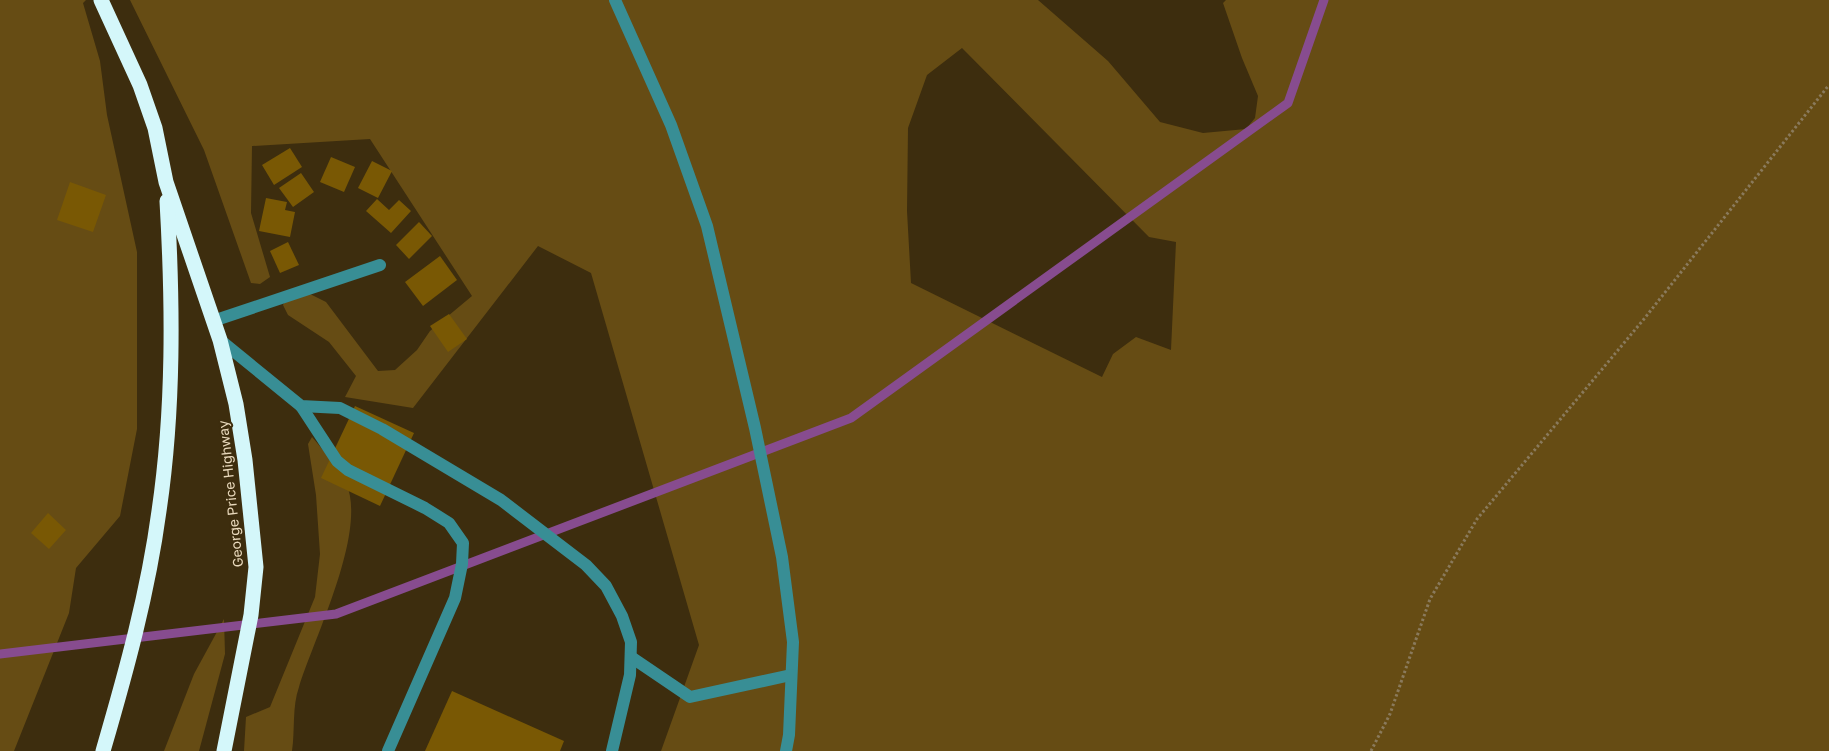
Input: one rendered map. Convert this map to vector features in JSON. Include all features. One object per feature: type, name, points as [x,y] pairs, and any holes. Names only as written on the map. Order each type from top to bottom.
[{"type":"highway","name":"George Price Highway","points":[[101,0],[140,85],[155,128],[166,182],[220,340],[236,404],[246,460],[256,567],[251,615],[224,751]]},
{"type":"highway","name":"George Price Highway","points":[[103,751],[139,620],[160,510],[172,345],[166,182]]},
{"type":"street","points":[[615,0],[671,125],[707,226],[755,428],[782,557],[793,642],[789,735],[786,751]]},
{"type":"street","points":[[214,321],[380,265]]},
{"type":"street","points":[[220,340],[301,406],[337,460],[348,470],[425,508],[449,523],[463,543],[462,564],[455,598],[388,751]]},
{"type":"street","points":[[301,406],[340,408],[382,429],[501,500],[586,565],[606,586],[622,616],[631,642],[630,675],[612,751]]},
{"type":"street","points":[[631,657],[690,697],[791,675]]},
{"type":"path","points":[[1371,751],[1390,714],[1430,598],[1477,519],[1644,318],[1829,86]]},
{"type":"shaded area","points":[[0,0],[86,0],[83,3],[100,61],[107,115],[137,252],[137,429],[120,516],[76,568],[69,613],[14,751],[0,751]]},
{"type":"shaded area","points":[[130,0],[1038,0],[1108,61],[1160,122],[1203,133],[1246,129],[1255,118],[1258,96],[1242,58],[1223,3],[1226,0],[1829,0],[1829,751],[661,751],[699,645],[591,273],[538,246],[413,408],[345,397],[356,376],[329,342],[288,315],[283,305],[287,296],[304,291],[326,302],[378,371],[395,370],[417,350],[430,331],[472,296],[370,139],[252,146],[251,213],[270,277],[260,284],[251,283],[204,150]],"holes":[[[962,48],[1149,237],[1176,242],[1171,350],[1136,337],[1113,354],[1102,377],[911,283],[907,211],[908,128],[927,75]]]},
{"type":"shaded area","points":[[312,437],[335,465],[346,483],[351,504],[350,528],[345,556],[297,694],[294,710],[292,751],[244,751],[246,717],[270,707],[315,597],[320,554],[316,495],[308,444]]},
{"type":"shaded area","points":[[224,619],[225,654],[199,751],[164,751],[194,674]]},
{"type":"building","points":[[290,148],[302,167],[274,185],[262,165]]},
{"type":"building","points":[[331,157],[355,167],[344,192],[320,182]]},
{"type":"building","points":[[372,161],[392,171],[378,198],[358,188]]},
{"type":"building","points":[[301,173],[314,192],[293,207],[279,188]]},
{"type":"building","points":[[70,182],[106,195],[93,232],[57,220]]},
{"type":"building","points":[[266,198],[287,202],[285,210],[295,212],[290,237],[259,231]]},
{"type":"building","points":[[377,199],[389,210],[399,200],[411,211],[391,233],[366,211]]},
{"type":"building","points":[[419,222],[432,236],[409,259],[396,245]]},
{"type":"building","points":[[288,242],[299,265],[280,273],[270,251]]},
{"type":"building","points":[[440,256],[457,280],[423,306],[405,282]]},
{"type":"building","points":[[449,314],[467,339],[448,352],[430,326]]},
{"type":"building","points":[[355,406],[414,433],[380,506],[321,478]]},
{"type":"building","points":[[48,513],[66,530],[49,549],[31,533]]},
{"type":"building","points":[[452,691],[564,741],[560,751],[425,751]]},
{"type":"waterway","points":[[0,654],[336,614],[851,418],[1288,103],[1324,0]]}]
